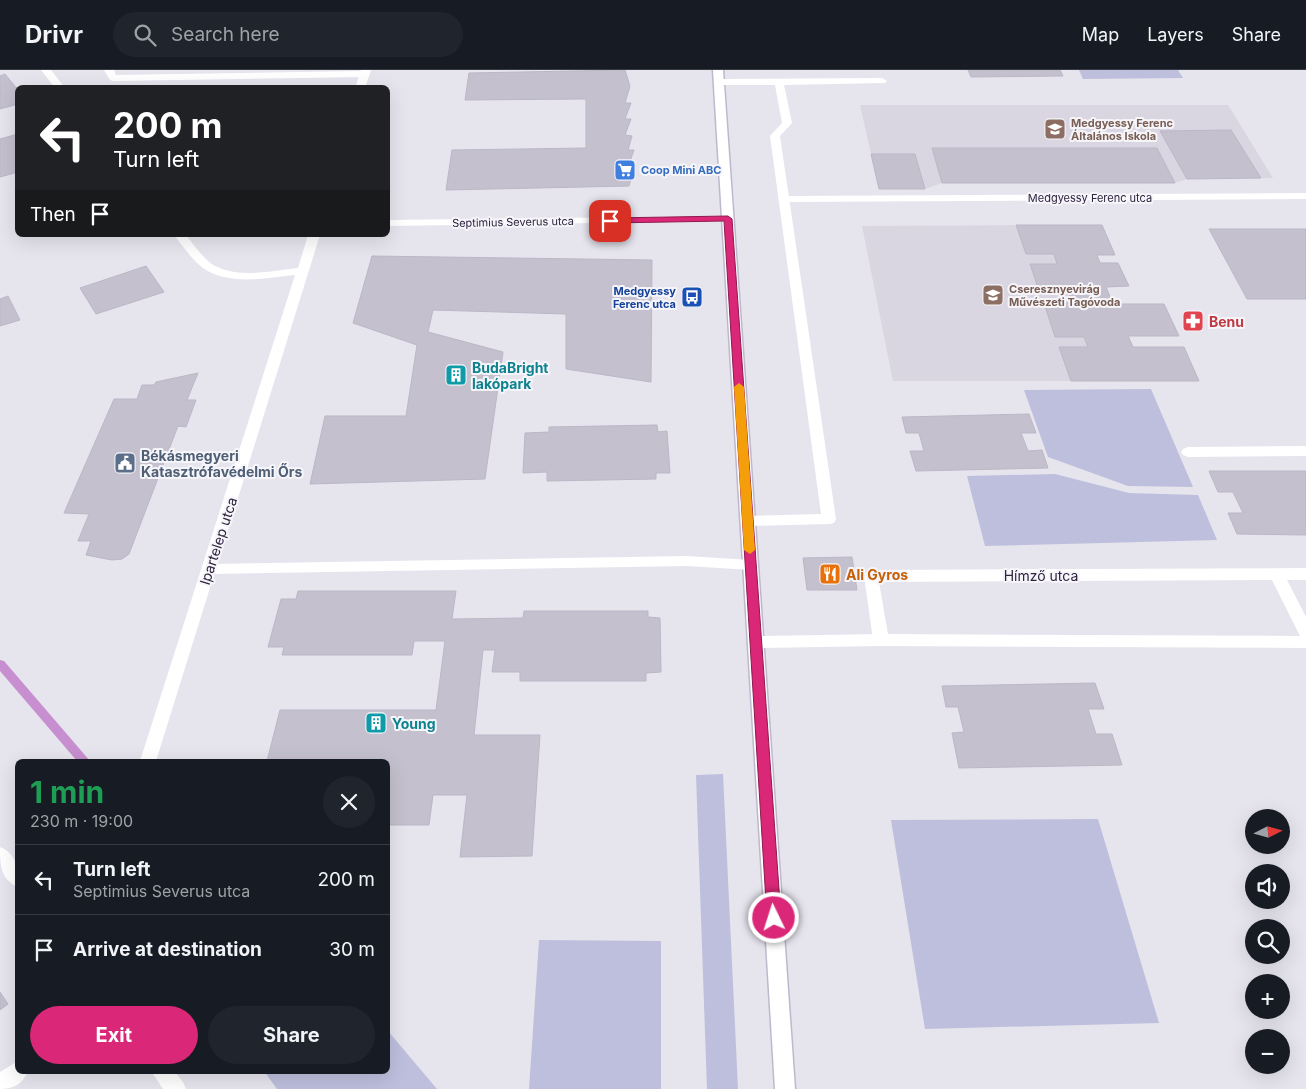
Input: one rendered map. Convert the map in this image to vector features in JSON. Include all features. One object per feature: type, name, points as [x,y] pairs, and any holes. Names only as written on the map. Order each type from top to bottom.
[{"type":"street","points":[[46,70],[58,85]]},
{"type":"street","points":[[108,70],[113,78],[365,72],[361,85]]},
{"type":"street","points":[[785,1089],[719,76],[779,82],[882,80]]},
{"type":"street","points":[[748,521],[829,519],[775,136],[787,123],[779,82]]},
{"type":"street","name":"Medgyessy Ferenc utca","points":[[785,199],[1306,196]]},
{"type":"street","name":"Septimius Severus utca","points":[[390,223],[728,219]]},
{"type":"street","points":[[182,237],[198,257],[214,270],[236,275],[303,271]]},
{"type":"street","name":"Ipartelep utca","points":[[149,759],[313,237]]},
{"type":"street","points":[[1188,452],[1306,451]]},
{"type":"street","points":[[210,569],[687,561],[751,565]]},
{"type":"street","points":[[1277,574],[1306,632]]},
{"type":"street","name":"Hímző utca","points":[[881,640],[871,576],[1306,574]]},
{"type":"street","points":[[756,642],[881,640],[1306,642]]},
{"type":"street","points":[[7,859],[15,874]]},
{"type":"street","points":[[0,1085],[15,1073]]},
{"type":"street","points":[[164,1074],[176,1089]]},
{"type":"shaded area","points":[[1079,70],[1178,70],[1183,78],[1083,79]]},
{"type":"shaded area","name":"Medgyessy Ferenc Általános Iskola","points":[[860,105],[1228,105],[1273,178],[1187,179],[1175,183],[942,183],[925,189],[879,189]]},
{"type":"shaded area","name":"Cseresznyevirág Művészeti Tagóvoda","points":[[1102,225],[1115,255],[1097,255],[1100,262],[1118,263],[1129,286],[1106,287],[1113,304],[1164,304],[1179,336],[1129,336],[1133,347],[1184,347],[1199,381],[893,381],[862,226]]},
{"type":"shaded area","points":[[1151,389],[1193,487],[1128,486],[1048,457],[1024,390]]},
{"type":"shaded area","points":[[1055,474],[1129,493],[1198,495],[1217,540],[985,546],[967,476]]},
{"type":"shaded area","points":[[723,774],[738,1089],[707,1089],[696,775]]},
{"type":"shaded area","points":[[1098,819],[1159,1023],[925,1029],[891,820]]},
{"type":"shaded area","points":[[539,940],[661,941],[661,1089],[529,1089]]},
{"type":"shaded area","points":[[390,1033],[437,1089],[277,1089],[266,1074],[390,1074]]},
{"type":"building","points":[[625,70],[630,86],[625,103],[631,103],[625,119],[631,119],[625,135],[632,136],[628,150],[634,150],[629,164],[635,165],[629,186],[446,190],[452,150],[586,148],[586,99],[465,100],[469,73]]},
{"type":"building","points":[[968,70],[1060,70],[1063,76],[971,77]]},
{"type":"building","points":[[5,74],[15,86],[15,105],[0,109],[0,76]]},
{"type":"building","points":[[1231,130],[1261,178],[1187,179],[1160,131]]},
{"type":"building","points":[[15,135],[15,173],[0,177],[0,139]]},
{"type":"building","points":[[932,148],[1157,148],[1175,183],[942,183]]},
{"type":"building","points":[[871,154],[915,154],[925,189],[879,189]]},
{"type":"building","points":[[1016,225],[1102,225],[1115,255],[1097,255],[1100,263],[1118,263],[1129,286],[1106,287],[1113,304],[1164,304],[1179,336],[1128,336],[1133,347],[1184,347],[1199,381],[1071,381],[1059,347],[1088,347],[1084,337],[1055,337],[1044,303],[1073,303],[1069,294],[1040,294],[1030,264],[1057,264],[1054,254],[1026,254]]},
{"type":"building","points":[[1209,229],[1306,229],[1306,299],[1247,299]]},
{"type":"building","name":"BudaBright lakópark","points":[[372,256],[652,260],[651,382],[566,369],[566,314],[433,310],[428,332],[503,352],[485,479],[310,484],[325,416],[406,416],[417,345],[353,323]]},
{"type":"building","points":[[146,266],[164,292],[96,314],[80,288]]},
{"type":"building","points":[[8,296],[20,320],[0,326],[0,299]]},
{"type":"building","name":"Békásmegyeri Katasztrófavédelmi Őrs","points":[[198,373],[187,400],[196,400],[186,427],[178,426],[129,554],[122,559],[112,560],[86,555],[91,541],[78,541],[89,514],[64,513],[114,399],[137,399],[142,385],[154,385],[156,382]]},
{"type":"building","points":[[1029,414],[1036,433],[1021,433],[1028,451],[1042,450],[1048,468],[916,471],[910,451],[924,451],[919,433],[906,433],[902,417]]},
{"type":"building","points":[[657,425],[658,432],[667,431],[670,473],[656,473],[656,479],[547,481],[547,472],[523,473],[525,433],[549,432],[549,427]]},
{"type":"building","points":[[1209,471],[1306,471],[1306,535],[1237,534],[1228,513],[1243,513],[1233,492],[1218,492]]},
{"type":"building","name":"Ali Gyros","points":[[852,557],[857,590],[807,590],[803,558]]},
{"type":"building","name":"Young","points":[[298,591],[456,591],[452,619],[523,618],[524,611],[648,611],[648,617],[660,618],[661,672],[646,673],[646,681],[520,681],[520,672],[492,672],[495,650],[483,650],[474,735],[540,735],[532,856],[460,857],[467,795],[433,795],[429,825],[390,825],[390,759],[268,759],[280,710],[436,710],[445,641],[414,641],[412,655],[282,655],[284,647],[268,647],[281,599],[296,599]]},
{"type":"building","points":[[1095,683],[1104,709],[1088,709],[1096,734],[1112,734],[1122,765],[959,768],[952,733],[964,732],[958,707],[946,707],[942,686]]},
{"type":"building","points":[[0,992],[8,1004],[0,1010]]},
{"type":"waterway","points":[[0,664],[82,759]]},
{"type":"slow traffic","points":[[739,387],[750,550]]},
{"type":"place","name":"Medgyessy Ferenc Általános Iskola","points":[[1055,129]]},
{"type":"place","name":"Coop Mini ABC","points":[[625,170]]},
{"type":"place","name":"Cseresznyevirág Művészeti Tagóvoda","points":[[993,295]]},
{"type":"place","name":"Medgyessy Ferenc utca","points":[[692,297]]},
{"type":"place","name":"Benu","points":[[1193,321]]},
{"type":"place","name":"BudaBright lakópark","points":[[456,375]]},
{"type":"place","name":"Békásmegyeri Katasztrófavédelmi Őrs","points":[[125,463]]},
{"type":"place","name":"Ali Gyros","points":[[830,574]]},
{"type":"place","name":"Young","points":[[376,723]]},
{"type":"route","points":[[610,221],[728,219],[774,918]]}]
